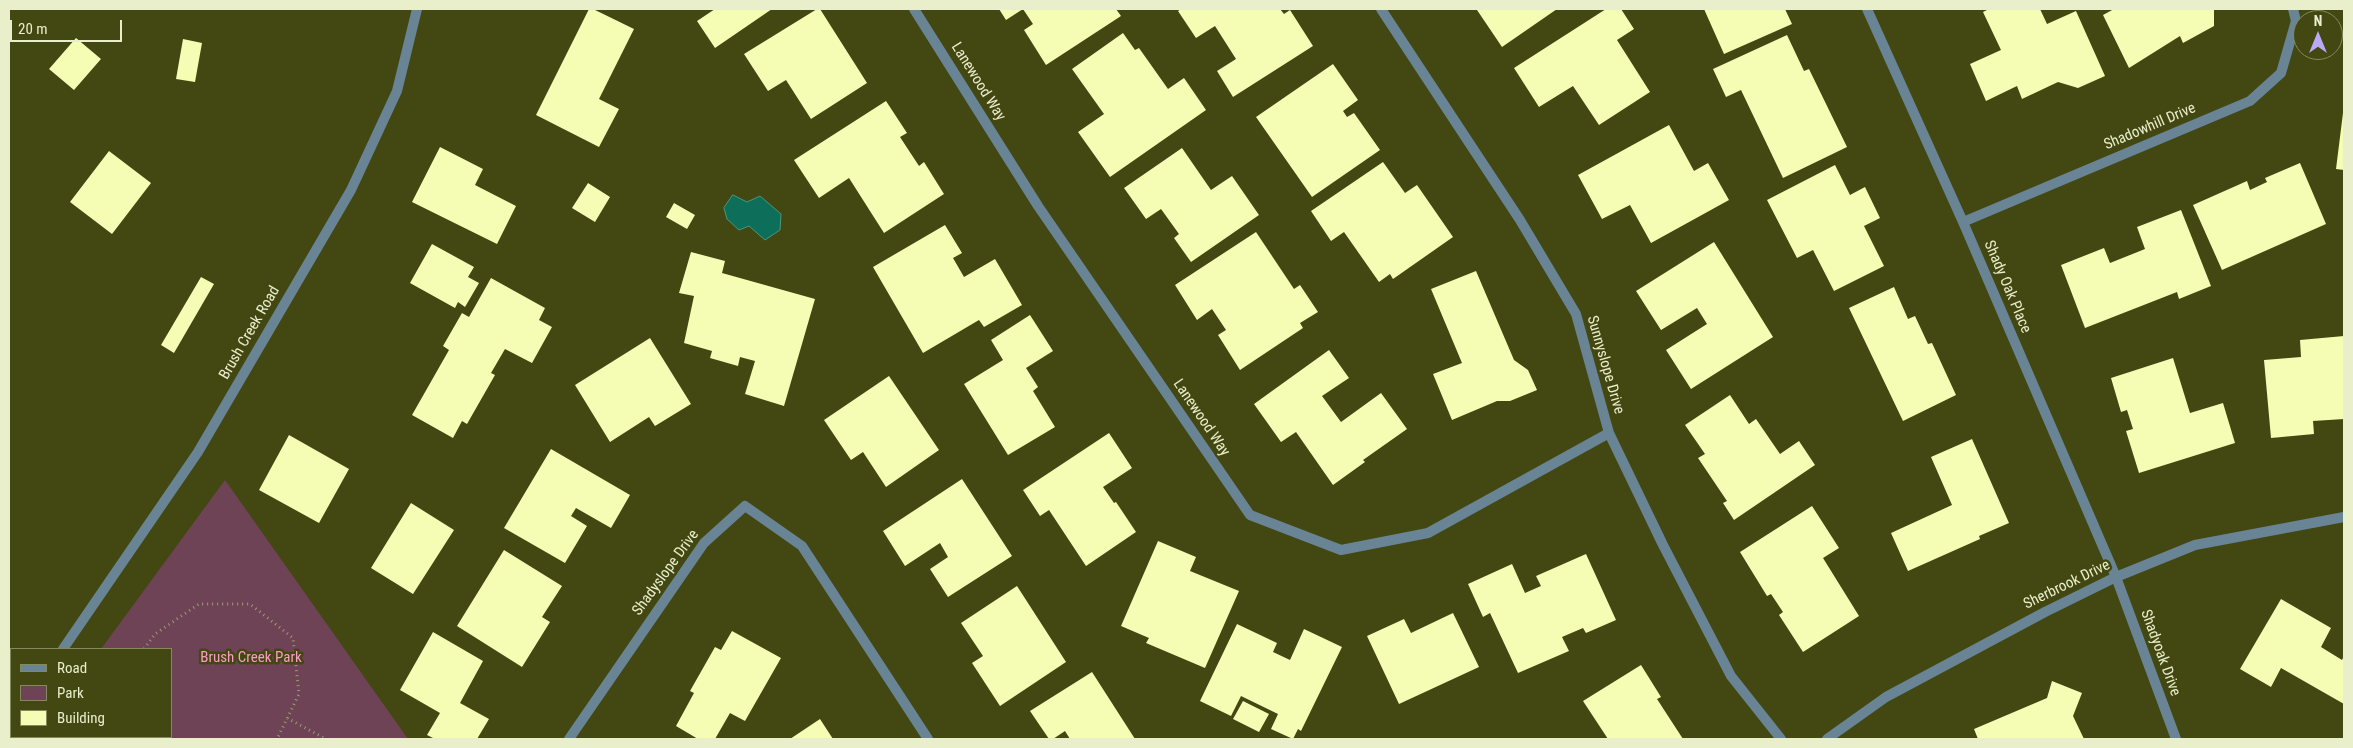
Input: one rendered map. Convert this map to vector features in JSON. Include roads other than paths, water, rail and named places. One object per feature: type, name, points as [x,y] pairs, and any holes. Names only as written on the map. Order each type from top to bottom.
[{"type":"street","name":"Brush Creek Road","points":[[64,648],[198,452],[351,190],[397,91],[417,9]]},
{"type":"street","name":"Lanewood Way","points":[[914,9],[1038,206],[1250,515],[1341,550],[1428,533],[1609,433]]},
{"type":"street","name":"Sunnyslope Drive","points":[[1381,9],[1520,220],[1576,314],[1609,433],[1663,545],[1731,676],[1781,739]]},
{"type":"street","name":"Shady Oak Place","points":[[1867,9],[1963,222],[2116,578]]},
{"type":"street","name":"Shadowhill Drive","points":[[1963,222],[2250,101],[2282,72],[2296,22],[2293,9]]},
{"type":"street","name":"Shadyslope Drive","points":[[569,739],[704,543],[745,506],[802,546],[928,739]]},
{"type":"street","name":"Sherbrook Drive","points":[[1828,739],[1886,697],[2045,612],[2116,578],[2195,545],[2344,517]]},
{"type":"street","name":"Shadyoak Drive","points":[[2116,578],[2176,739]]},
{"type":"water","points":[[733,195],[747,202],[760,196],[781,214],[780,230],[765,240],[749,226],[739,230],[727,219],[724,208]]},
{"type":"park label","name":"Brush Creek Park","points":[[251,658]]}]
